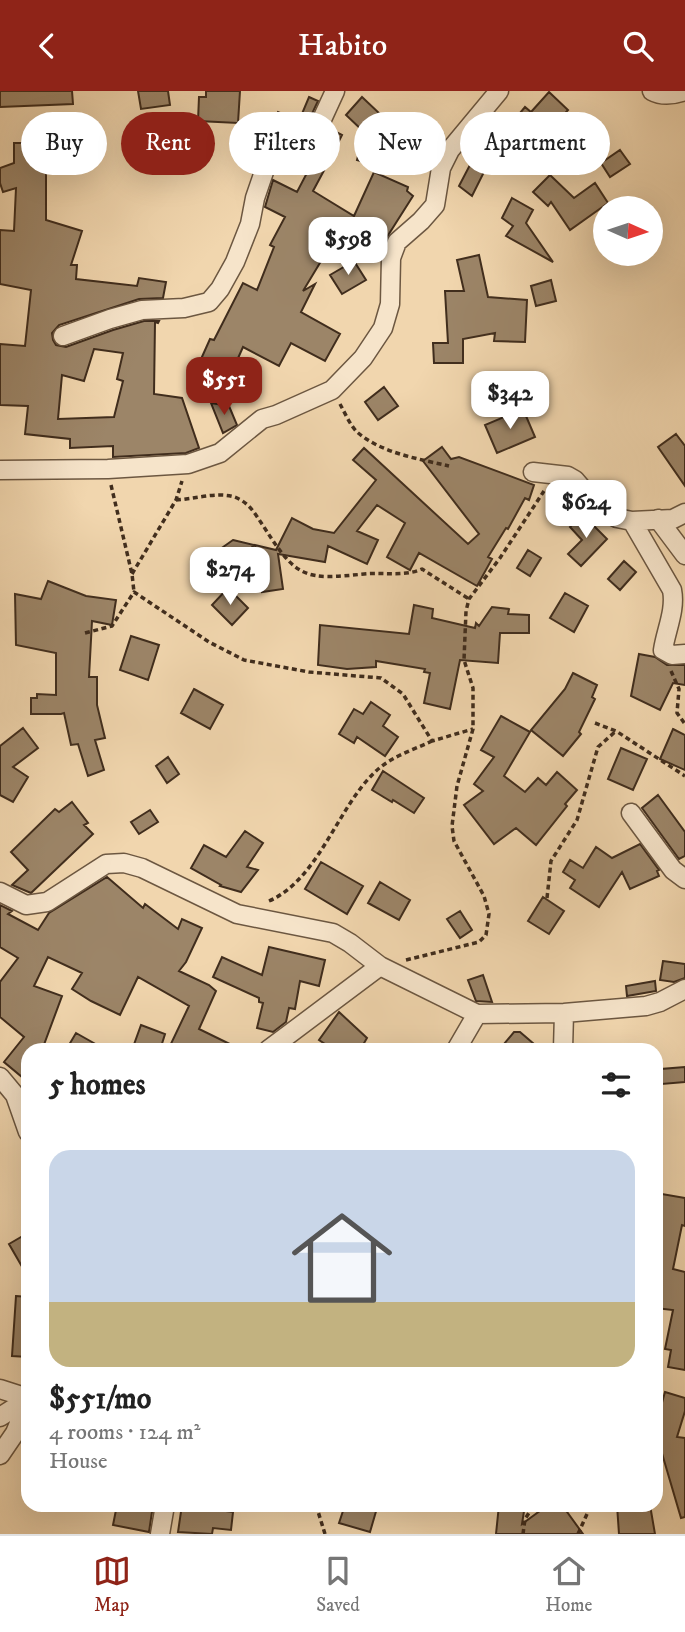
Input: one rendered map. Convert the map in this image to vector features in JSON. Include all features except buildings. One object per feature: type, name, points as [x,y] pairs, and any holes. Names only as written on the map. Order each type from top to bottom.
[{"type":"street","points":[[63,336],[142,310],[184,308],[209,302],[220,289],[235,262],[250,224],[255,198],[267,163],[278,152],[318,128],[335,91]]},
{"type":"street","points":[[0,470],[108,470],[188,464],[219,453],[262,419],[332,390],[363,358],[383,328],[390,304],[391,258],[397,242],[435,205],[441,168],[450,150],[499,91]]},
{"type":"street","points":[[652,91],[660,95],[685,92]]},
{"type":"street","points":[[533,472],[568,476],[575,480],[598,508],[617,519],[673,519],[685,513]]},
{"type":"street","points":[[658,519],[685,555]]},
{"type":"street","points":[[632,521],[672,590],[674,603],[663,650],[672,655],[685,654]]},
{"type":"street","points":[[631,813],[673,870],[685,879]]},
{"type":"street","points":[[0,892],[26,905],[47,902],[107,865],[124,863],[142,868],[237,914],[333,933],[380,966],[477,1014],[564,1013],[646,1006],[685,989]]},
{"type":"street","points":[[277,1043],[380,966]]},
{"type":"street","points":[[563,1043],[564,1013]]},
{"type":"street","points":[[460,1043],[477,1014]]},
{"type":"street","points":[[0,1077],[15,1095],[21,1112]]},
{"type":"street","points":[[0,1389],[21,1397]]},
{"type":"street","points":[[0,1417],[21,1404]]},
{"type":"street","points":[[0,1455],[15,1433],[21,1418]]},
{"type":"street","points":[[160,1534],[164,1512]]},
{"type":"path","points":[[332,390],[352,425],[367,438],[404,455],[449,466]]},
{"type":"path","points":[[132,574],[176,500],[188,464]]},
{"type":"path","points":[[85,633],[112,626],[134,592],[108,470]]},
{"type":"path","points":[[380,966],[479,942],[486,935],[489,914],[484,896],[454,841],[452,826],[457,786],[473,729],[473,688],[464,660],[469,599],[500,558],[555,474]]},
{"type":"path","points":[[176,500],[230,495],[242,500],[253,510],[280,552],[300,572],[323,578],[382,573],[410,574],[422,569],[469,599]]},
{"type":"path","points":[[134,592],[209,642],[244,660],[309,672],[381,678],[403,694],[432,741]]},
{"type":"path","points":[[663,650],[679,689],[677,713],[685,724]]},
{"type":"path","points":[[595,723],[616,731],[685,776]]},
{"type":"path","points":[[237,914],[277,898],[306,871],[360,788],[384,764],[432,741],[473,729]]},
{"type":"path","points":[[547,898],[551,861],[577,820],[598,747],[616,731]]},
{"type":"path","points":[[318,1512],[325,1534]]},
{"type":"path","points":[[523,1534],[525,1519],[530,1512]]},
{"type":"path","points":[[578,1534],[588,1512]]}]
